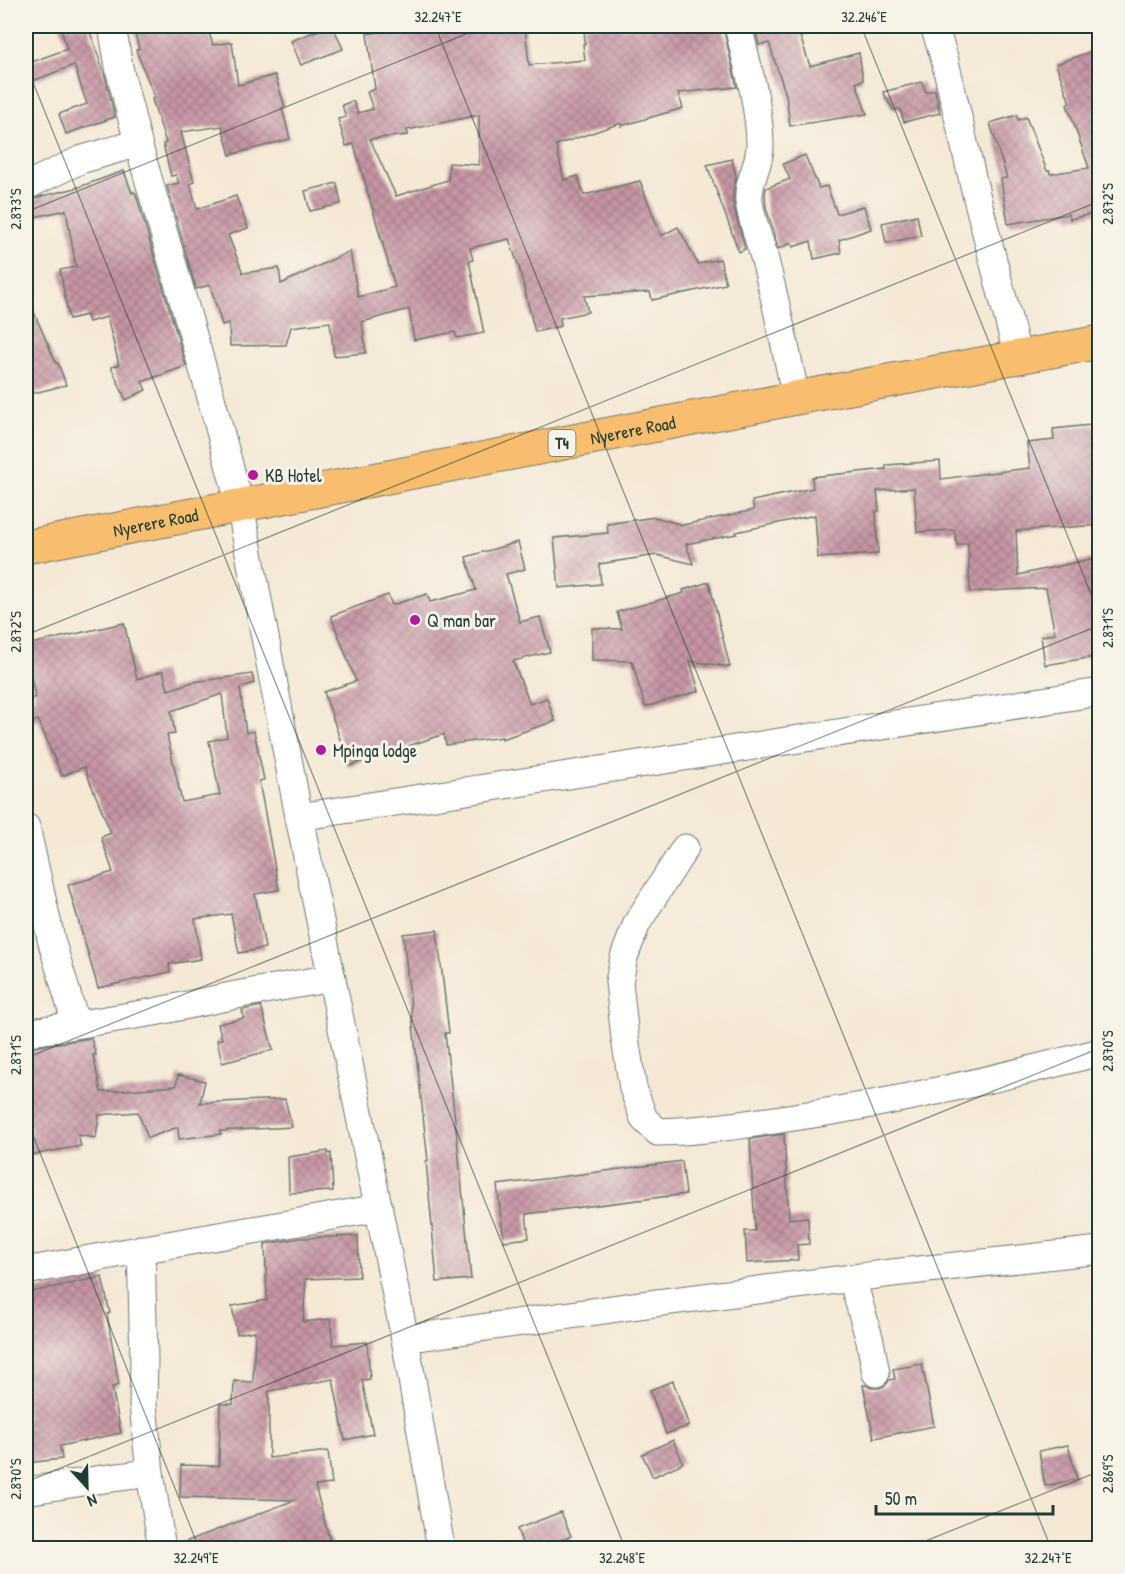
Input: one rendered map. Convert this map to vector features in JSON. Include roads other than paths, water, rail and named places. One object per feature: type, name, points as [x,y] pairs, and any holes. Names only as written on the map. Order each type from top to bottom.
[{"type":"highway","name":"Nyerere Road","points":[[26,547],[796,398],[1100,342]]},
{"type":"street","points":[[112,26],[120,72],[138,143],[240,505],[299,817],[405,1339],[441,1548]]},
{"type":"street","points":[[738,26],[757,110],[760,144],[759,158],[750,185],[751,212],[766,265],[796,398]]},
{"type":"street","points":[[934,26],[944,57],[1018,357]]},
{"type":"street","points":[[26,186],[80,160],[138,143]]},
{"type":"street","points":[[299,817],[1100,692]]},
{"type":"street","points":[[27,838],[52,943],[76,1024]]},
{"type":"street","points":[[685,848],[637,923],[624,957],[619,982],[633,1089],[644,1119],[658,1132],[692,1131],[764,1122],[881,1103],[998,1078],[1100,1052]]},
{"type":"street","points":[[26,1033],[154,1012],[332,978]]},
{"type":"street","points":[[26,1271],[379,1208]]},
{"type":"street","points":[[141,1249],[143,1405],[150,1473],[162,1548]]},
{"type":"street","points":[[405,1339],[632,1306],[1100,1250]]},
{"type":"street","points":[[852,1278],[870,1341],[876,1373]]},
{"type":"street","points":[[26,1491],[150,1473]]},
{"type":"place","name":"KB Hotel","points":[[253,475]]},
{"type":"place","name":"Q man bar","points":[[415,620]]},
{"type":"place","name":"Mpinga lodge","points":[[321,750]]}]
